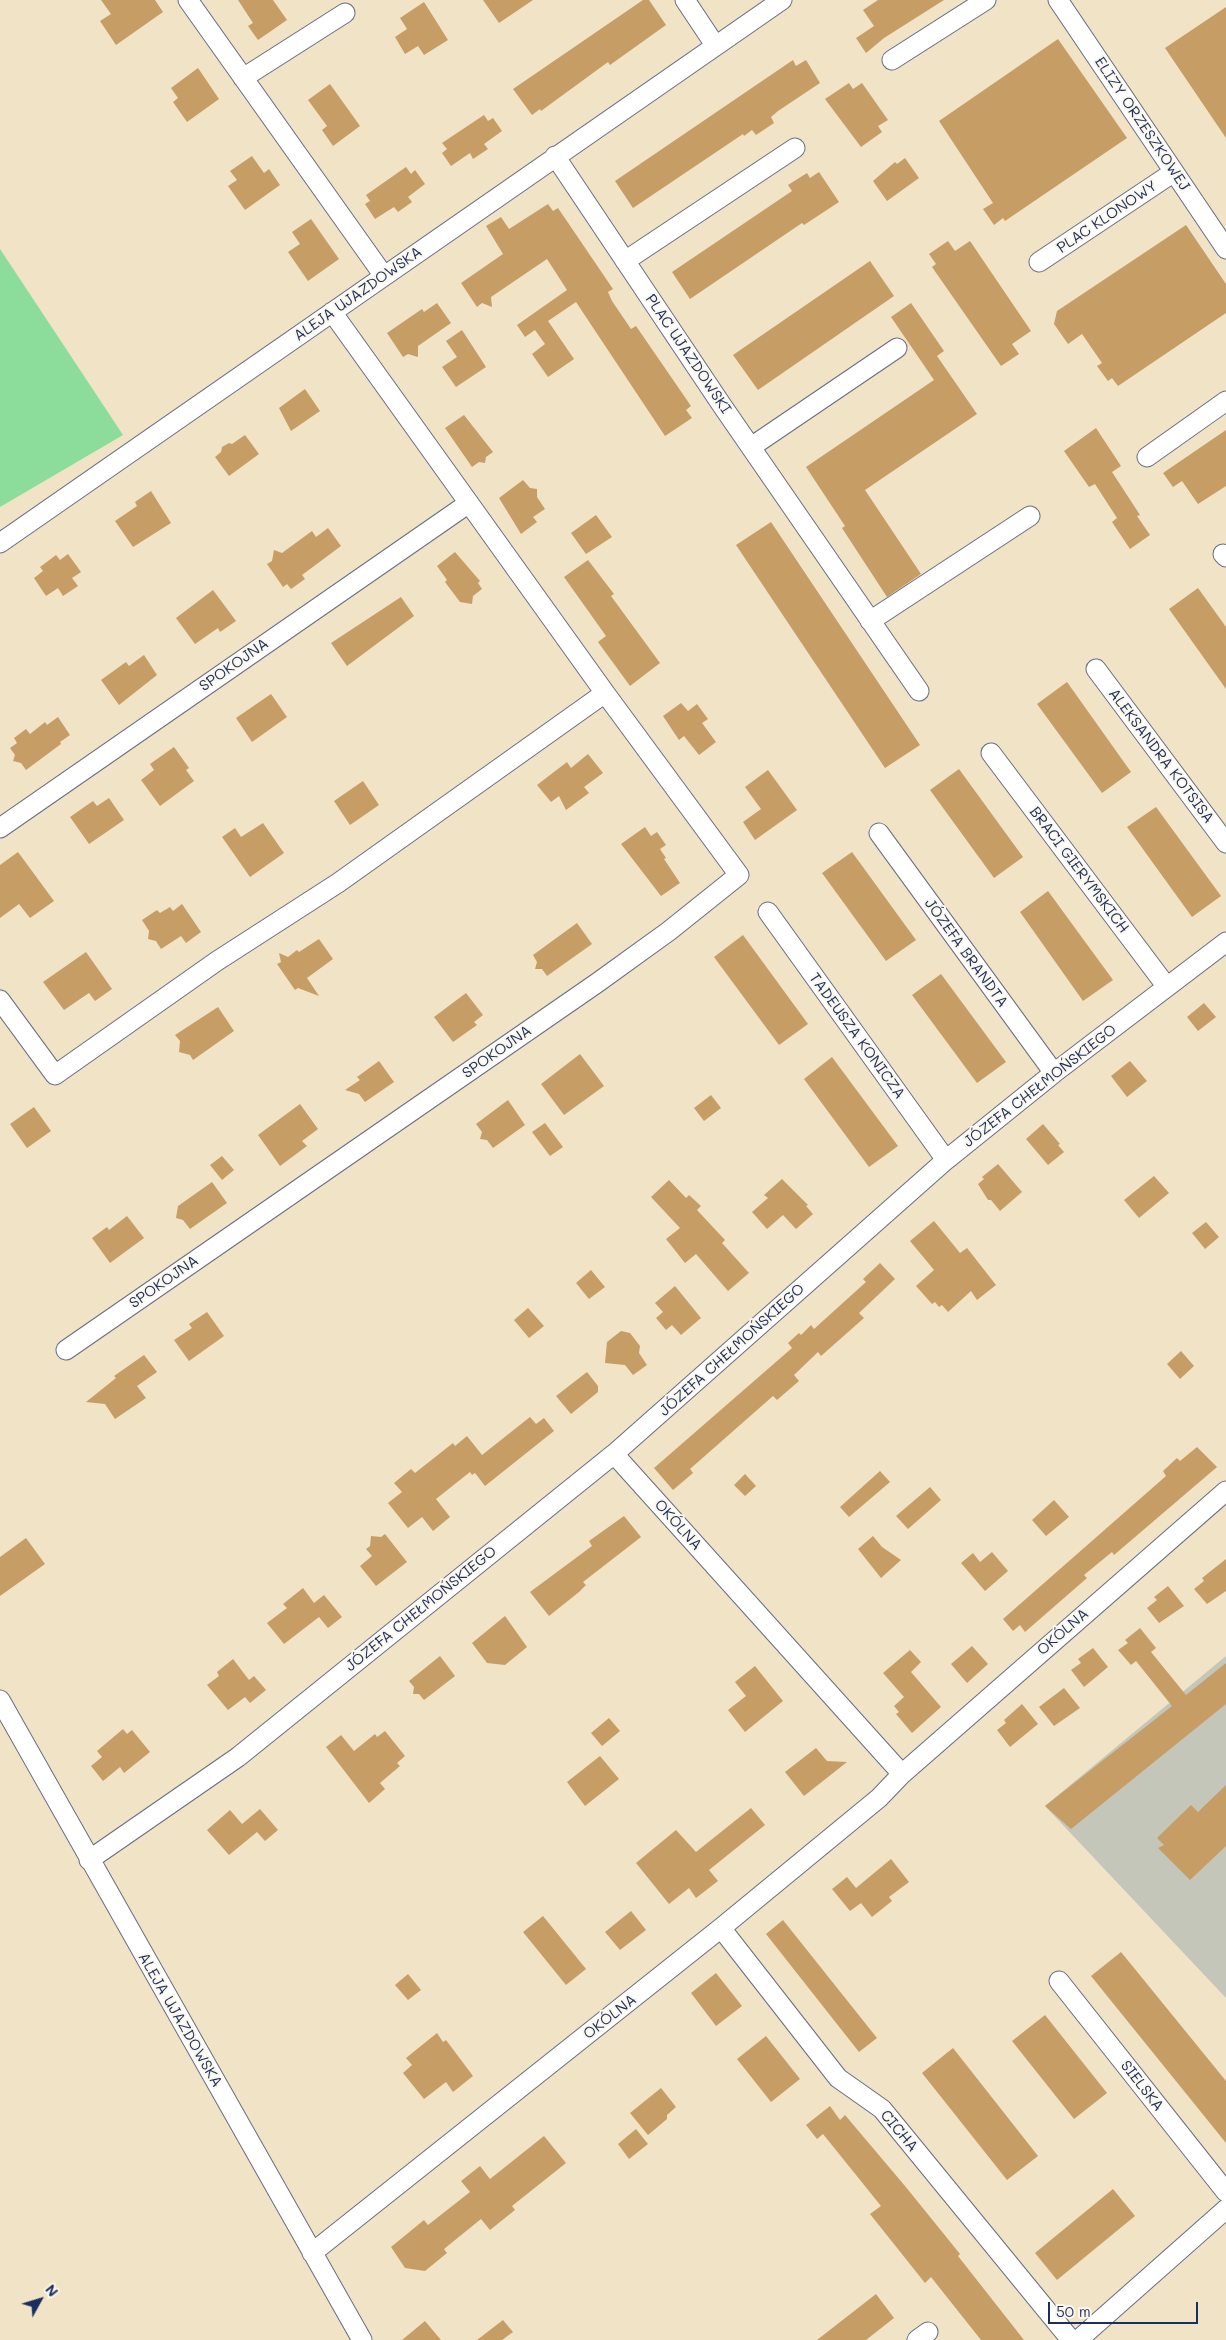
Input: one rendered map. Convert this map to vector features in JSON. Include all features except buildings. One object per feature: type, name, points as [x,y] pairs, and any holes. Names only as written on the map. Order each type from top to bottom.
[{"type":"street","points":[[188,0],[384,276]]},
{"type":"street","points":[[685,0],[716,45]]},
{"type":"street","name":"ALEJA UJAZDOWSKA","points":[[0,543],[782,0]]},
{"type":"street","points":[[892,60],[986,0]]},
{"type":"street","name":"ELIZY ORZESZKOWEJ","points":[[1058,0],[1226,249]]},
{"type":"street","points":[[243,78],[344,14]]},
{"type":"street","points":[[625,261],[795,148]]},
{"type":"street","name":"PLAC UJAZDOWSKI","points":[[555,156],[918,691]]},
{"type":"street","name":"PLAC KLONOWY","points":[[1039,262],[1174,172]]},
{"type":"street","name":"SPOKOJNA","points":[[66,1350],[589,988],[669,931],[739,875],[605,693],[332,312]]},
{"type":"street","points":[[751,447],[897,348]]},
{"type":"street","points":[[1147,456],[1226,401]]},
{"type":"street","name":"SPOKOJNA","points":[[0,828],[469,503]]},
{"type":"street","points":[[870,621],[1030,516]]},
{"type":"street","name":"ALEKSANDRA KOTSISA","points":[[1096,669],[1226,843]]},
{"type":"street","points":[[0,1000],[55,1075],[217,961],[338,882],[605,693]]},
{"type":"street","name":"BRACI GIERYMSKICH","points":[[991,753],[1167,987]]},
{"type":"street","name":"JÓZEFA BRANDTA","points":[[879,832],[1054,1073]]},
{"type":"street","name":"TADEUSZA KONICZA","points":[[768,912],[946,1160]]},
{"type":"street","name":"JÓZEFA CHEŁMOŃSKIEGO","points":[[89,1860],[238,1757],[614,1454],[946,1160],[1054,1073],[1226,942]]},
{"type":"street","name":"OKÓLNA","points":[[614,1454],[902,1774]]},
{"type":"street","name":"OKÓLNA","points":[[312,2253],[721,1928],[879,1798],[902,1774],[1226,1491]]},
{"type":"street","name":"ALEJA UJAZDOWSKA","points":[[0,1700],[362,2340]]},
{"type":"street","name":"CICHA","points":[[721,1928],[838,2078],[882,2109],[1071,2340]]},
{"type":"street","name":"SIELSKA","points":[[1059,1981],[1226,2192]]},
{"type":"street","points":[[1078,2340],[1226,2208]]},
{"type":"shaded area","points":[[1226,1656],[1226,1998],[1045,1806]]},
{"type":"green space","points":[[0,249],[123,435],[0,507]]}]
